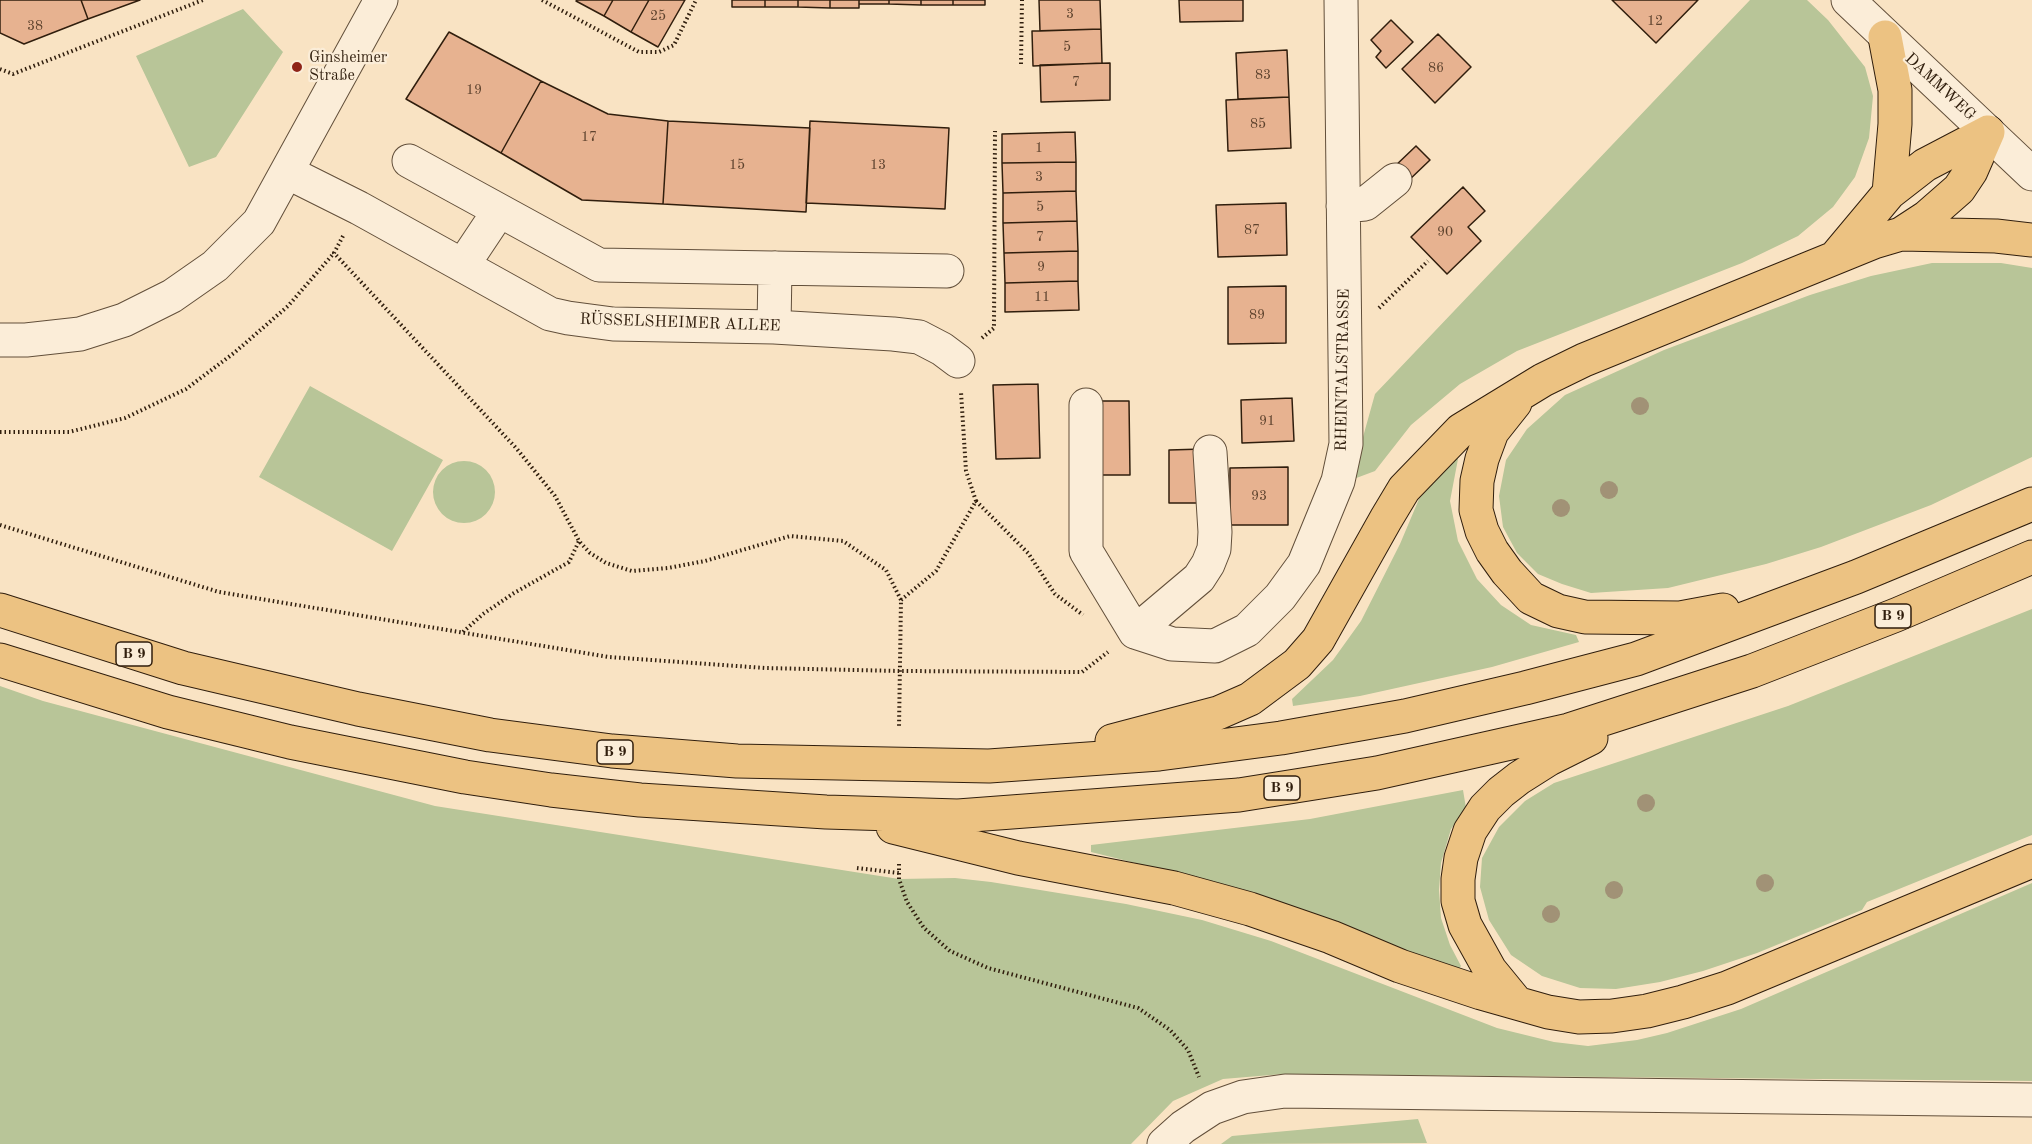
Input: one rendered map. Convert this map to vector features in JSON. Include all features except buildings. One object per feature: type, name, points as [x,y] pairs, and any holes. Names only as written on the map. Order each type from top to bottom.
[{"type":"highway","points":[[1886,37],[1895,90],[1895,124],[1889,193]]},
{"type":"highway","points":[[1836,257],[1889,193],[1925,165],[1988,132]]},
{"type":"highway","points":[[989,766],[1097,745],[1218,713],[1250,699],[1297,664],[1318,640],[1404,489],[1461,430],[1543,380],[1584,360],[1836,257],[1901,234],[1928,217],[1959,189],[1971,171],[1988,132]]},
{"type":"highway","points":[[1901,234],[1996,236],[2032,240]]},
{"type":"highway","points":[[1524,393],[1492,432],[1477,481],[1476,510],[1482,531],[1492,551],[1507,572],[1531,598],[1558,611],[1586,617],[1680,618],[1816,592]]},
{"type":"highway","name":"B 9","points":[[0,610],[183,668],[325,702],[490,735],[612,751],[737,761],[989,766],[1159,754],[1281,738],[1405,716],[1636,659],[1925,550],[2032,504]]},
{"type":"highway","name":"B 9","points":[[0,660],[179,714],[290,742],[465,777],[640,800],[840,812],[958,816],[1239,795],[1377,773],[1569,730],[1714,684],[1896,615],[2032,557]]},
{"type":"highway","points":[[1517,1003],[1490,970],[1465,925],[1458,901],[1461,858],[1470,831],[1485,808],[1501,792],[1549,759],[1593,736],[1714,684]]},
{"type":"highway","points":[[840,812],[1018,858],[1174,888],[1239,906],[1331,937],[1400,966],[1480,993],[1548,1012],[1579,1017],[1612,1016],[1647,1011],[1727,987],[2032,861]]},
{"type":"street","points":[[0,340],[26,340],[80,334],[124,320],[172,297],[215,266],[259,222],[381,0]]},
{"type":"street","name":"RHEINTALSTRASSE","points":[[1135,632],[1172,644],[1215,646],[1247,630],[1281,597],[1304,564],[1338,481],[1346,444],[1341,0]]},
{"type":"street","name":"DAMMWEG","points":[[1848,0],[2032,174]]},
{"type":"street","points":[[410,161],[599,265],[947,271]]},
{"type":"street","name":"RÜSSELSHEIMER ALLEE","points":[[287,172],[359,208],[550,314],[613,324],[774,327],[893,334],[919,338],[942,349],[958,361]]},
{"type":"street","points":[[1343,207],[1365,204],[1395,180]]},
{"type":"street","points":[[463,265],[499,211]]},
{"type":"street","points":[[774,327],[775,267]]},
{"type":"street","points":[[1086,405],[1086,551],[1135,632],[1199,579],[1208,564],[1214,549],[1215,532],[1210,452]]},
{"type":"street","points":[[1164,1144],[1212,1108],[1243,1096],[1285,1091],[2032,1101]]},
{"type":"path","points":[[0,69],[13,74],[203,0]]},
{"type":"path","points":[[542,0],[639,52],[659,52],[674,45],[696,0]]},
{"type":"path","points":[[1021,64],[1022,0]]},
{"type":"path","points":[[995,131],[994,328],[958,361],[966,471],[976,501],[1028,554],[1055,594],[1091,620],[1135,632]]},
{"type":"path","points":[[0,432],[69,432],[125,418],[186,389],[234,353],[288,306],[334,253],[359,208]]},
{"type":"path","points":[[334,253],[518,449],[555,496],[579,541],[590,553],[606,563],[632,571],[668,568],[705,561],[790,536],[843,541],[886,570],[901,600],[899,728]]},
{"type":"path","points":[[1375,311],[1428,261]]},
{"type":"path","points":[[901,600],[936,571],[976,501]]},
{"type":"path","points":[[0,525],[219,592],[609,657],[765,668],[1082,672],[1135,632]]},
{"type":"path","points":[[463,632],[506,598],[569,562],[579,541]]},
{"type":"path","points":[[899,864],[899,879],[907,902],[924,928],[950,951],[988,968],[1138,1008],[1170,1030],[1188,1050],[1212,1108]]},
{"type":"path","points":[[857,868],[899,873]]},
{"type":"green space","points":[[1750,0],[1807,0],[1828,20],[1865,67],[1873,96],[1869,138],[1855,177],[1833,207],[1798,236],[1742,263],[1517,351],[1460,384],[1411,425],[1375,471],[1351,480],[1375,394]]},
{"type":"green space","points":[[243,9],[283,52],[216,157],[189,167],[136,56]]},
{"type":"green space","points":[[1932,263],[2001,263],[2032,268],[2032,457],[1931,505],[1821,547],[1766,564],[1668,588],[1591,593],[1538,574],[1517,553],[1503,527],[1499,496],[1506,460],[1527,429],[1565,395],[1664,350],[1810,295],[1871,276]]},
{"type":"green space","points":[[310,386],[443,460],[392,551],[259,477]]},
{"type":"green space","points":[[1454,456],[1458,459],[1450,501],[1458,541],[1477,579],[1501,605],[1531,625],[1576,635],[1579,642],[1492,667],[1360,696],[1293,706],[1292,699],[1333,660],[1361,621],[1400,544],[1419,499]]},
{"type":"green space","points":[[464,461],[476,463],[486,470],[493,480],[495,492],[493,504],[486,514],[476,521],[464,523],[452,521],[442,514],[435,504],[433,492],[435,480],[442,470],[452,463]]},
{"type":"green space","points":[[2032,609],[2032,835],[1867,902],[1862,910],[1757,953],[1660,982],[1616,989],[1580,988],[1542,976],[1511,955],[1489,920],[1480,887],[1482,858],[1499,827],[1525,801],[1554,783],[1788,706]]},
{"type":"green space","points":[[0,686],[43,701],[435,806],[899,879],[955,878],[991,882],[1126,904],[1202,920],[1271,941],[1497,1028],[1554,1042],[1588,1046],[1637,1040],[1667,1033],[1741,1009],[2032,883],[2032,1081],[1283,1074],[1223,1079],[1173,1101],[1131,1144],[0,1144]]},
{"type":"green space","points":[[1463,790],[1466,808],[1451,829],[1441,863],[1439,890],[1441,918],[1450,945],[1461,966],[1455,976],[1200,879],[1091,852],[1091,845],[1310,819]]},
{"type":"green space","points":[[1418,1119],[1427,1143],[1221,1144],[1232,1136]]},
{"type":"place","name":"Ginsheimer Straße","points":[[297,67]]}]
